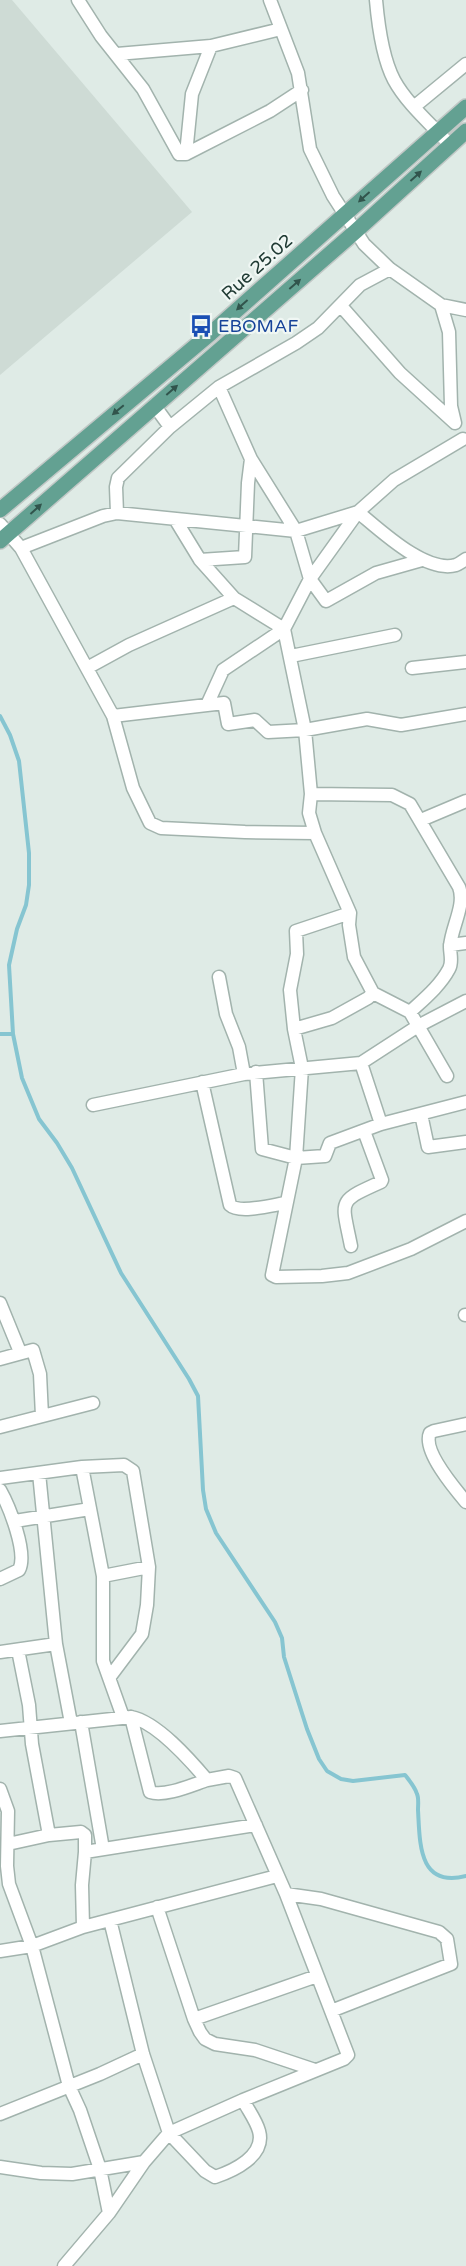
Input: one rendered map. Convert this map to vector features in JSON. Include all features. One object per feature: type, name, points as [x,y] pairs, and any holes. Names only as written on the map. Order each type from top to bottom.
[{"type":"main road","name":"Rue 25.02","points":[[0,510],[211,333],[466,107]]},
{"type":"main road","points":[[3,533],[356,231],[466,131]]},
{"type":"street","points":[[78,0],[101,36],[143,89],[179,154],[186,154],[262,115],[302,90]]},
{"type":"street","points":[[270,0],[298,73],[310,148],[333,196],[344,214],[364,244],[390,270],[441,305],[466,310]]},
{"type":"street","points":[[376,0],[377,14],[392,75],[415,106],[450,145]]},
{"type":"street","points":[[117,54],[211,46],[281,29]]},
{"type":"street","points":[[186,154],[192,94],[211,46]]},
{"type":"street","points":[[415,106],[466,64]]},
{"type":"street","points":[[117,513],[116,487],[118,478],[170,426],[218,387],[296,343],[318,328],[360,285],[390,270]]},
{"type":"street","points":[[207,706],[222,670],[284,629],[310,579],[358,512],[394,480],[465,441],[455,423],[451,406],[449,332],[441,305]]},
{"type":"street","points":[[341,306],[400,373],[455,423]]},
{"type":"street","points":[[218,387],[251,459],[296,531],[310,579],[326,601],[376,573],[422,560]]},
{"type":"street","points":[[154,405],[170,426]]},
{"type":"street","points":[[200,560],[245,557],[248,525],[248,483],[251,459]]},
{"type":"street","points":[[21,548],[103,516],[117,513],[296,531],[358,512]]},
{"type":"street","points":[[358,512],[422,560],[444,566],[455,565],[466,559]]},
{"type":"street","points":[[175,520],[200,560],[234,598],[284,629],[305,730],[311,794],[309,813],[314,833],[350,912],[354,957],[373,993],[410,1012],[447,1076]]},
{"type":"street","points":[[3,533],[21,548],[113,716],[133,788],[146,820],[153,826],[245,832],[314,833]]},
{"type":"street","points":[[87,668],[129,645],[234,598]]},
{"type":"street","points":[[290,656],[395,635]]},
{"type":"street","points":[[412,668],[466,662]]},
{"type":"street","points":[[113,716],[224,703],[228,724],[255,720],[268,732],[305,730],[367,719],[402,725],[466,714]]},
{"type":"street","points":[[311,794],[392,795],[410,804],[461,890],[450,945],[451,964],[449,969],[430,995],[410,1012]]},
{"type":"street","points":[[421,820],[466,801]]},
{"type":"street","points":[[350,912],[296,932],[297,954],[290,990],[294,1029],[302,1068],[296,1158],[272,1272],[276,1277],[322,1276],[348,1273],[411,1250],[466,1221]]},
{"type":"street","points":[[450,945],[466,943]]},
{"type":"street","points":[[220,977],[226,1014],[250,1073],[262,1150],[296,1158],[326,1156],[330,1143],[381,1124],[466,1102]]},
{"type":"street","points":[[294,1029],[332,1018],[368,998],[373,993]]},
{"type":"street","points":[[93,1105],[250,1073],[361,1063],[418,1026],[466,1002]]},
{"type":"street","points":[[361,1063],[381,1124]]},
{"type":"street","points":[[202,1082],[232,1208],[248,1209],[286,1203]]},
{"type":"street","points":[[421,1114],[428,1147],[466,1142]]},
{"type":"street","points":[[351,1246],[344,1211],[345,1203],[352,1195],[382,1180],[364,1130]]},
{"type":"street","points":[[0,1303],[20,1352]]},
{"type":"street","points":[[0,1359],[33,1350],[40,1374],[42,1416]]},
{"type":"street","points":[[0,1426],[93,1403]]},
{"type":"street","points":[[466,1424],[434,1431],[430,1433],[428,1441],[444,1475],[466,1502]]},
{"type":"street","points":[[0,1478],[124,1465],[133,1471],[149,1567],[147,1605],[142,1634],[109,1678]]},
{"type":"street","points":[[64,2266],[108,2212],[144,2162],[169,2133],[242,2100],[344,2059],[348,2055],[286,1894],[235,1778],[232,1776],[207,1780],[180,1789],[155,1794],[150,1792],[127,1717],[109,1678],[102,1653],[103,1576],[82,1468]]},
{"type":"street","points":[[39,1473],[56,1644],[76,1722],[102,1849]]},
{"type":"street","points":[[0,1490],[15,1521],[21,1567],[0,1579]]},
{"type":"street","points":[[15,1521],[90,1510]]},
{"type":"street","points":[[103,1576],[149,1567]]},
{"type":"street","points":[[0,1652],[56,1644]]},
{"type":"street","points":[[18,1650],[29,1705],[31,1728],[49,1835]]},
{"type":"street","points":[[0,1731],[127,1717],[145,1721],[193,1764],[207,1780]]},
{"type":"street","points":[[0,1789],[8,1811],[7,1866],[9,1884],[32,1946],[69,2086],[80,2110],[100,2169],[108,2212]]},
{"type":"street","points":[[86,1852],[256,1825]]},
{"type":"street","points":[[8,1844],[49,1835],[81,1832],[85,1834],[86,1852],[82,1884],[83,1927]]},
{"type":"street","points":[[0,1951],[32,1946],[83,1927],[277,1876]]},
{"type":"street","points":[[286,1894],[321,1899],[439,1932],[447,1940],[451,1964],[331,2011]]},
{"type":"street","points":[[157,1907],[194,2019],[200,2032],[206,2039],[215,2044],[255,2050],[315,2070]]},
{"type":"street","points":[[110,1920],[143,2054],[169,2133],[204,2171],[215,2177],[226,2174],[241,2166],[256,2151],[259,2143],[259,2129],[242,2100]]},
{"type":"street","points":[[194,2019],[317,1976]]},
{"type":"street","points":[[0,2114],[100,2074],[143,2054]]},
{"type":"street","points":[[0,2167],[41,2173],[64,2174],[144,2162]]},
{"type":"shaded area","points":[[0,0],[12,0],[192,212],[0,375]]},
{"type":"waterway","points":[[0,716],[10,735],[19,761],[29,853],[29,885],[26,905],[17,929],[9,965],[13,1034],[22,1078],[39,1119],[57,1143],[72,1168],[121,1273],[198,1396],[203,1490],[206,1509],[216,1533],[275,1622],[282,1638],[284,1657],[307,1729],[319,1759],[327,1771],[341,1779],[353,1781],[405,1775],[418,1796],[421,1849],[430,1869],[439,1875],[450,1878],[466,1876]]},
{"type":"waterway","points":[[0,1034],[13,1034]]},
{"type":"place","name":"EBOMAF","points":[[201,326]]}]
